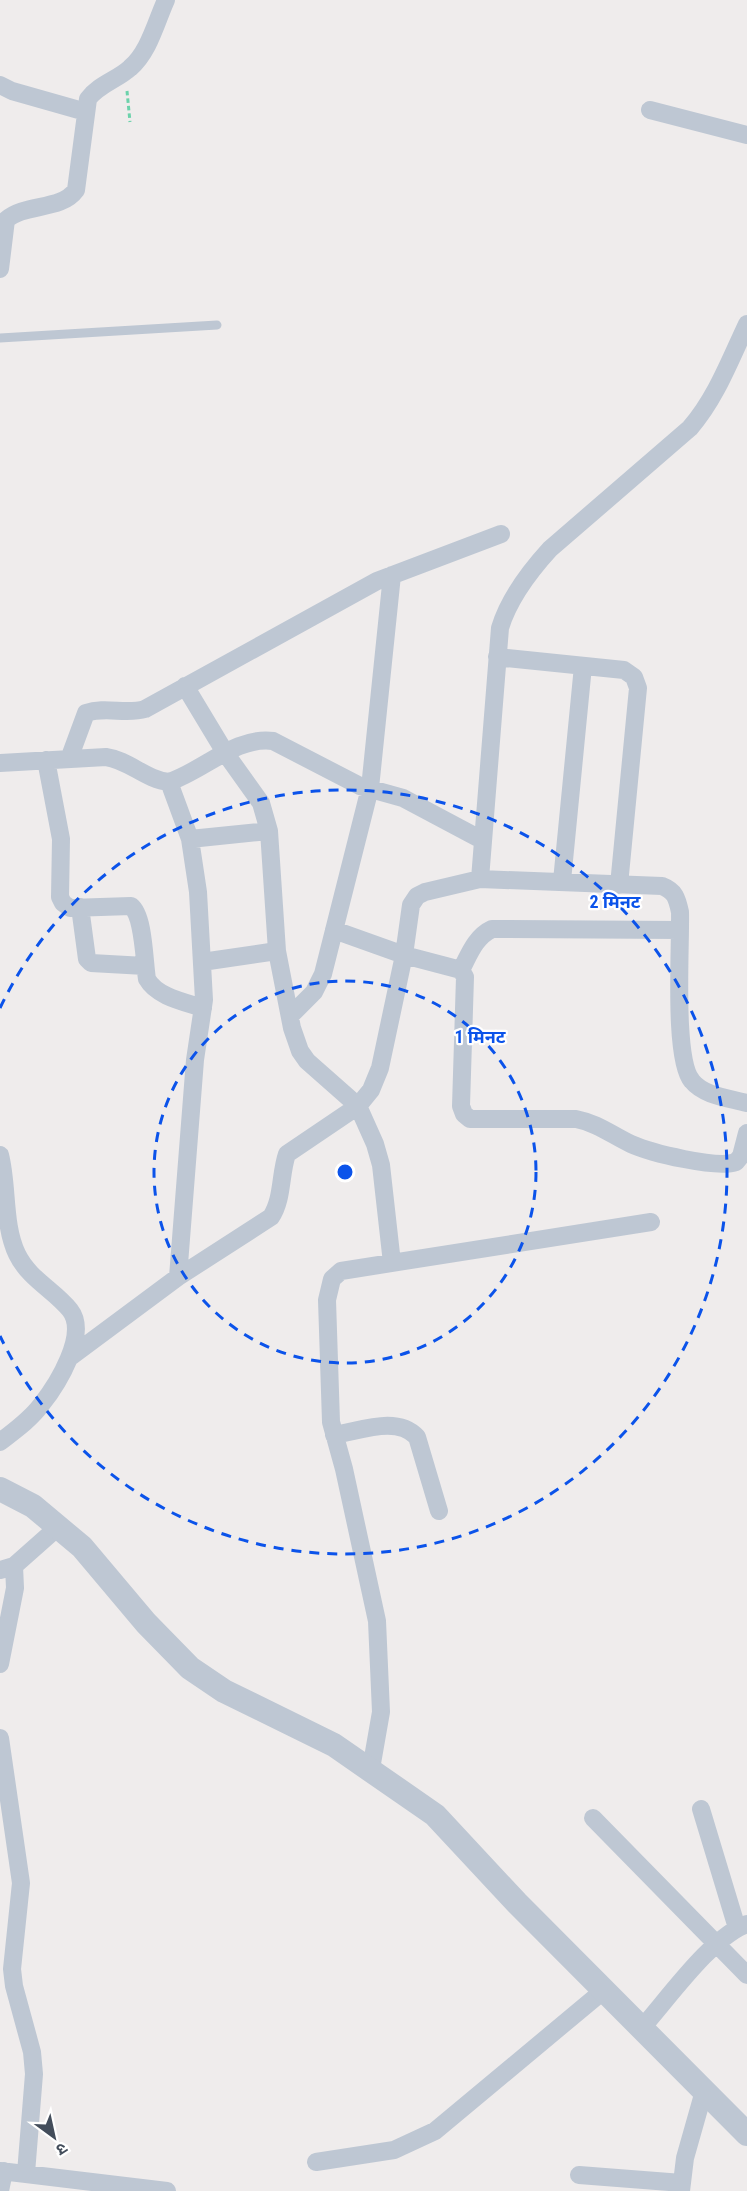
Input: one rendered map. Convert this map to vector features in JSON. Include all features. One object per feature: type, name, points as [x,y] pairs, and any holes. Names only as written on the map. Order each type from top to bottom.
[{"type":"street","points":[[0,269],[6,220],[20,210],[65,200],[79,186],[88,99],[93,91],[131,68],[145,47],[166,0]]},
{"type":"street","points":[[0,85],[12,91],[86,112]]},
{"type":"street","points":[[650,110],[747,135]]},
{"type":"street","points":[[480,879],[497,657],[500,628],[506,608],[537,563],[690,428],[712,399],[747,324]]},
{"type":"street","points":[[69,759],[86,713],[96,710],[136,712],[377,581],[501,534]]},
{"type":"street","points":[[290,1016],[320,984],[370,788],[392,575]]},
{"type":"street","points":[[497,657],[624,670],[633,677],[638,687],[619,885]]},
{"type":"street","points":[[562,881],[583,666]]},
{"type":"street","points":[[185,686],[226,754],[261,803],[269,831],[277,951],[290,1016],[300,1051],[358,1106],[375,1144],[381,1165],[392,1263]]},
{"type":"street","points":[[0,763],[115,758],[159,781],[169,782],[245,744],[262,740],[273,741],[354,783],[403,798],[482,840]]},
{"type":"street","points":[[46,760],[61,839],[60,897],[70,908],[125,904],[136,910],[150,985],[162,993],[203,1008]]},
{"type":"street","points":[[169,782],[190,839],[198,892],[203,1008],[195,1060],[178,1276]]},
{"type":"street","points":[[190,839],[269,831]]},
{"type":"street","points":[[69,1358],[178,1276],[272,1217],[278,1207],[287,1154],[358,1106],[371,1090],[380,1068],[404,956],[411,904],[417,896],[480,879],[662,886],[670,889],[676,897],[680,912],[681,1040],[687,1074],[693,1083],[711,1094],[747,1103]]},
{"type":"street","points":[[80,907],[87,959],[91,963],[145,966]]},
{"type":"street","points":[[461,970],[477,941],[484,933],[492,929],[680,930]]},
{"type":"street","points":[[334,930],[404,956],[461,970],[465,977],[461,1106],[470,1119],[584,1120],[634,1145],[715,1166],[736,1162],[741,1156],[747,1133]]},
{"type":"street","points":[[202,963],[277,951]]},
{"type":"street","points":[[0,1155],[16,1252],[24,1267],[69,1309],[75,1318],[77,1333],[69,1358],[41,1405],[0,1442]]},
{"type":"street","points":[[371,1769],[381,1712],[376,1621],[344,1468],[331,1422],[327,1300],[332,1279],[341,1271],[651,1222]]},
{"type":"street","points":[[333,1435],[397,1424],[409,1428],[417,1437],[439,1511]]},
{"type":"street","points":[[0,1489],[33,1506],[82,1547],[146,1623],[190,1668],[224,1691],[334,1745],[435,1815],[603,1991],[747,2134]]},
{"type":"street","points":[[0,1664],[15,1588],[7,1568],[58,1527]]},
{"type":"street","points":[[0,1738],[21,1883],[12,1969],[14,1986],[32,2052],[34,2074],[26,2173]]},
{"type":"street","points":[[641,2029],[717,1943],[742,1926],[701,1809]]},
{"type":"street","points":[[593,1818],[747,1975]]},
{"type":"street","points":[[316,2162],[394,2150],[435,2131],[603,1991]]},
{"type":"street","points":[[579,2175],[681,2187],[686,2158],[704,2091]]},
{"type":"street","points":[[0,2191],[2,2171],[166,2191]]},
{"type":"lane","points":[[0,338],[217,325]]},
{"type":"path","points":[[130,122],[126,93],[131,68]]}]
